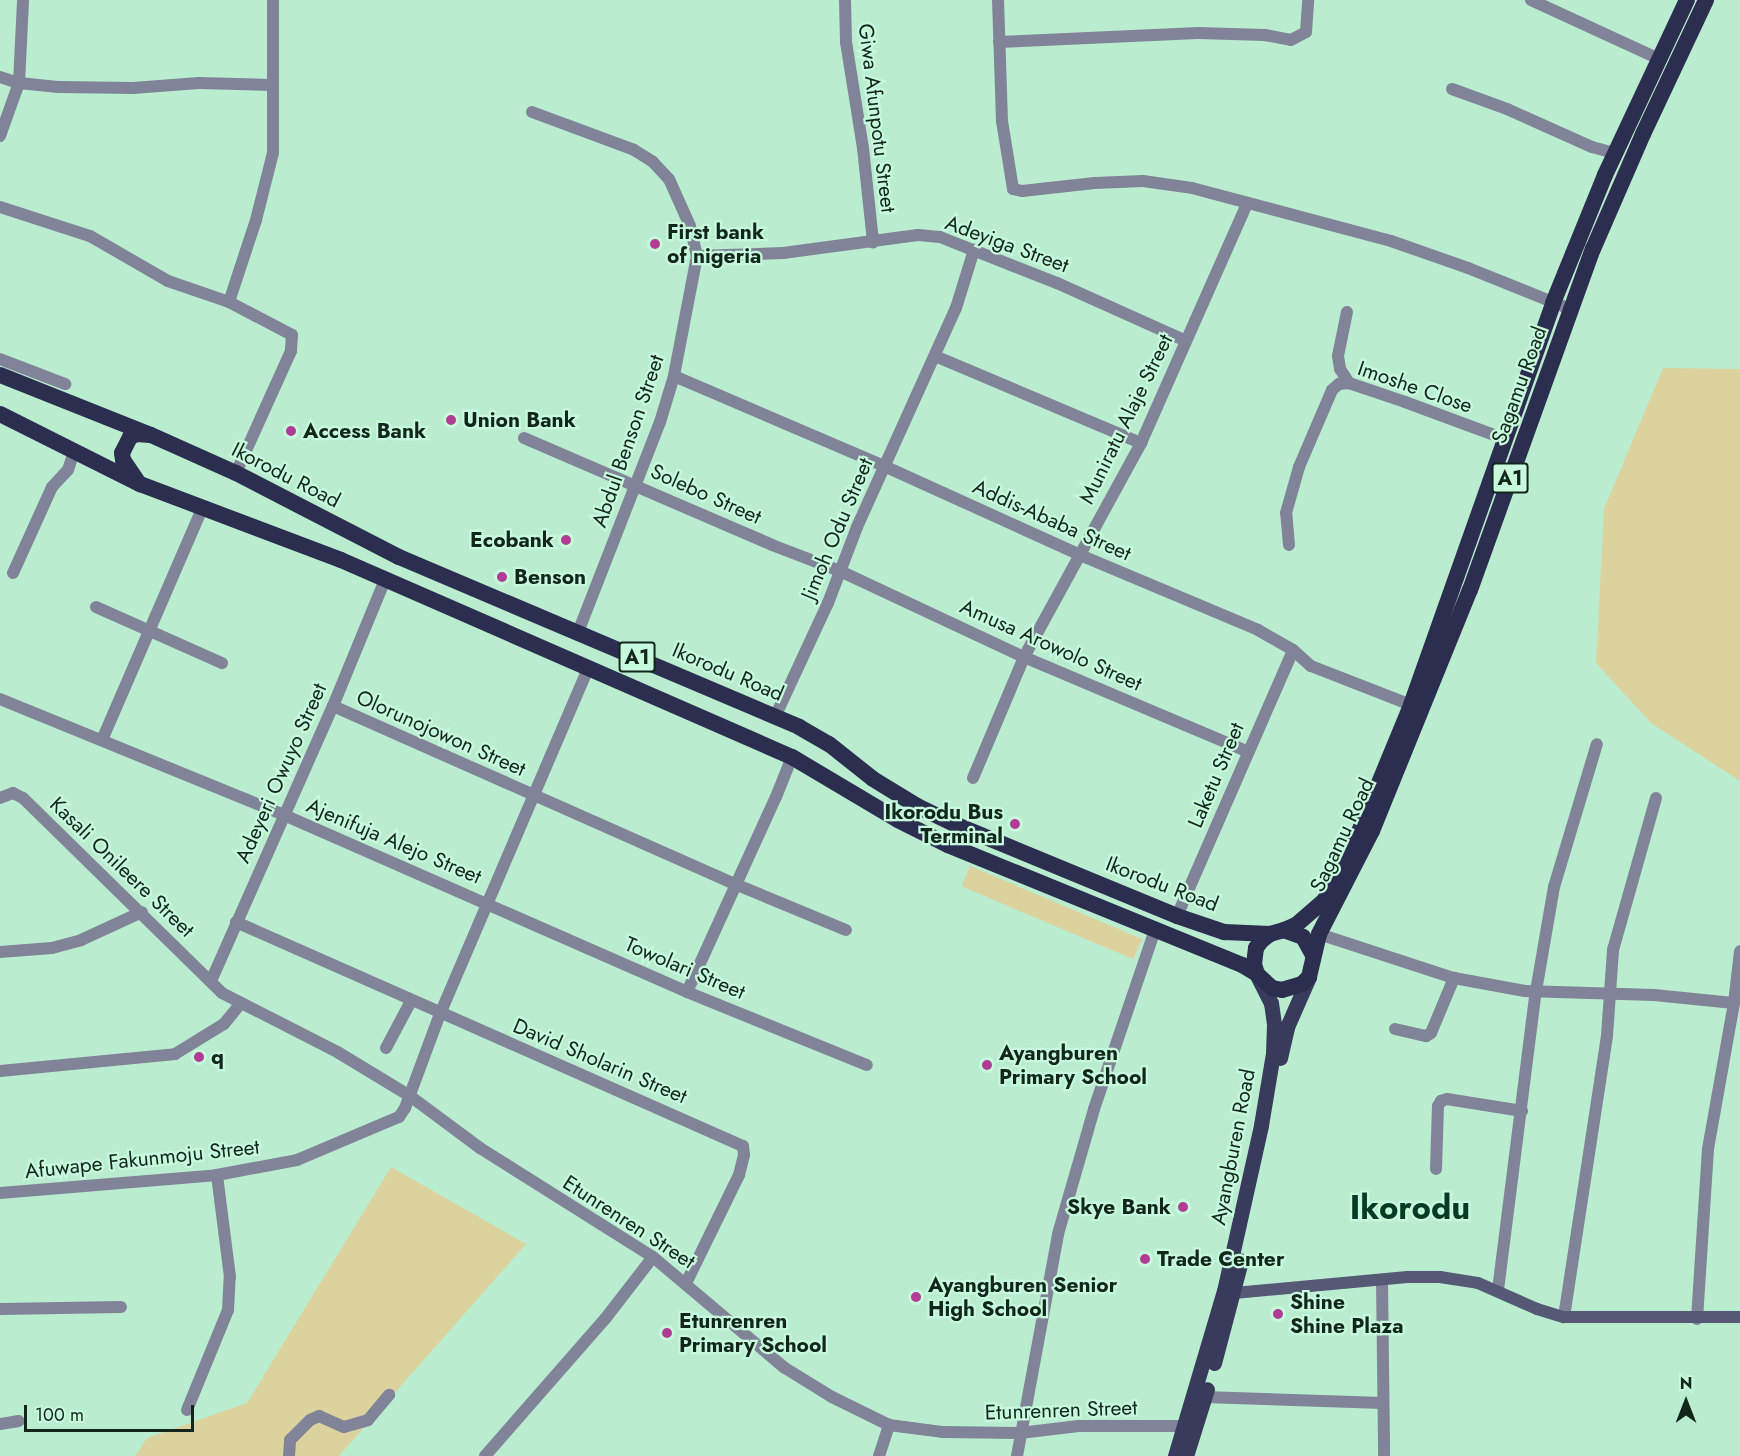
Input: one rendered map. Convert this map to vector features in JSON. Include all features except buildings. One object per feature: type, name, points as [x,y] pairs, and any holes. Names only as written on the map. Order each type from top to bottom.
[{"type":"highway","name":"Sagamu Road","points":[[1277,932],[1296,925],[1323,901],[1340,873],[1411,705],[1553,303],[1657,58],[1687,0]]},
{"type":"highway","name":"Sagamu Road","points":[[1313,955],[1319,933],[1372,831],[1480,563],[1570,309],[1621,183],[1706,0]]},
{"type":"highway","name":"Ikorodu Road","points":[[0,375],[151,435],[236,473],[399,556],[776,717],[829,744],[873,779],[917,806],[1177,916],[1224,932],[1277,932]]},
{"type":"highway","name":"A1","points":[[0,415],[140,484],[385,580],[792,757],[898,819],[948,845],[1242,965],[1257,974]]},
{"type":"highway","points":[[140,484],[123,460],[122,453],[130,437],[137,434],[151,435]]},
{"type":"highway","points":[[1463,555],[1480,563]]},
{"type":"highway","points":[[1277,932],[1303,937],[1313,955],[1309,976],[1302,984],[1282,990],[1272,988],[1257,974],[1254,964],[1256,948],[1277,932]]},
{"type":"main road","points":[[1257,974],[1270,1003],[1276,1053]]},
{"type":"main road","points":[[1276,1053],[1309,976]]},
{"type":"main road","name":"Ayangburen Road","points":[[1186,1456],[1234,1293],[1269,1126],[1276,1053]]},
{"type":"main road","name":"Ayangburen Road","points":[[1175,1456],[1224,1291],[1276,1053]]},
{"type":"main road","points":[[1234,1293],[1440,1277],[1498,1290],[1537,1309],[1564,1317],[1696,1319],[1740,1317]]},
{"type":"street","points":[[0,136],[19,83],[23,0]]},
{"type":"street","points":[[229,302],[256,220],[273,153],[273,0]]},
{"type":"street","name":"Giwa Afunpotu Street","points":[[845,0],[846,42],[863,148],[873,242]]},
{"type":"street","points":[[998,0],[1002,121],[1013,189],[1022,191],[1095,183],[1143,181],[1192,188],[1419,250],[1570,309]]},
{"type":"street","points":[[999,42],[1198,33],[1265,35],[1291,40],[1306,32],[1308,0]]},
{"type":"street","points":[[1531,0],[1657,58]]},
{"type":"street","points":[[0,77],[19,83],[96,88],[199,83],[272,85]]},
{"type":"street","points":[[1452,89],[1507,109],[1580,142],[1615,153]]},
{"type":"street","points":[[532,112],[634,150],[653,162],[669,179],[690,226],[696,256]]},
{"type":"street","name":"Muniratu Alaje Street","points":[[973,778],[1024,657],[1141,442],[1247,204]]},
{"type":"street","points":[[0,207],[90,236],[168,281],[229,302],[292,335],[293,342],[236,473]]},
{"type":"street","name":"Adeyiga Street","points":[[696,256],[783,254],[918,235],[940,237],[1057,282],[1186,341]]},
{"type":"street","name":"Jimoh Odu Street","points":[[776,717],[884,466],[956,308],[974,250]]},
{"type":"street","name":"Abdul Benson Street","points":[[578,632],[637,485],[674,376],[696,256]]},
{"type":"street","points":[[1347,312],[1338,356],[1340,369],[1349,383]]},
{"type":"street","points":[[935,356],[1141,442]]},
{"type":"street","points":[[0,359],[65,384]]},
{"type":"street","name":"Addis-Ababa Street","points":[[674,376],[884,466],[1080,555],[1258,630],[1293,651],[1311,666],[1411,705]]},
{"type":"street","name":"Imoshe Close","points":[[1289,545],[1286,513],[1304,450],[1332,390],[1339,384],[1349,383],[1505,439]]},
{"type":"street","name":"Solebo Street","points":[[524,438],[772,545],[840,571]]},
{"type":"street","points":[[13,573],[52,487],[68,470],[74,452]]},
{"type":"street","points":[[102,740],[202,509]]},
{"type":"street","name":"Amusa Arowolo Street","points":[[840,571],[1024,657],[1247,751]]},
{"type":"street","name":"Adeyeri Owuyo Street","points":[[211,981],[333,706],[385,580]]},
{"type":"street","points":[[96,607],[222,663]]},
{"type":"street","name":"Laketu Street","points":[[1177,916],[1247,751],[1293,651]]},
{"type":"street","name":"Afuwape Fakunmoju Street","points":[[0,1193],[217,1175],[297,1160],[399,1117],[410,1096],[440,1014],[588,669]]},
{"type":"street","name":"Ajenifuja Alejo Street","points":[[0,699],[284,815],[488,904]]},
{"type":"street","name":"Olorunojowon Street","points":[[333,706],[735,884],[846,930]]},
{"type":"street","points":[[1498,1290],[1536,991],[1554,887],[1597,744]]},
{"type":"street","points":[[687,992],[792,757]]},
{"type":"street","name":"Kasali Onileere Street","points":[[0,798],[13,793],[23,798],[211,981]]},
{"type":"street","points":[[1564,1317],[1601,1079],[1613,950],[1656,798]]},
{"type":"street","name":"Towolari Street","points":[[488,904],[687,992],[867,1065]]},
{"type":"street","points":[[0,952],[52,948],[81,940],[142,912]]},
{"type":"street","name":"David Sholarin Street","points":[[236,922],[440,1014],[737,1140],[743,1146],[744,1155],[739,1175],[686,1283]]},
{"type":"street","points":[[1017,1456],[1059,1234],[1101,1088],[1155,930]]},
{"type":"street","points":[[1319,933],[1454,978],[1536,991],[1609,993],[1734,1003]]},
{"type":"street","points":[[1696,1319],[1708,1149],[1735,1025],[1734,1003],[1740,951]]},
{"type":"street","points":[[1395,1029],[1426,1036],[1431,1032],[1454,978]]},
{"type":"street","name":"Etunrenren Street","points":[[211,981],[222,993],[339,1053],[410,1096],[480,1148],[653,1257],[785,1368],[832,1397],[889,1425],[942,1432],[1020,1433],[1079,1426],[1184,1426]]},
{"type":"street","points":[[386,1048],[411,1000]]},
{"type":"street","points":[[0,1071],[175,1054],[225,1024],[241,1003]]},
{"type":"street","points":[[1436,1169],[1438,1106],[1441,1101],[1447,1099],[1522,1111]]},
{"type":"street","points":[[187,1410],[228,1310],[230,1277],[217,1175]]},
{"type":"street","points":[[485,1456],[605,1319],[653,1257]]},
{"type":"street","points":[[1382,1281],[1384,1456]]},
{"type":"street","points":[[0,1309],[121,1307]]},
{"type":"street","points":[[289,1456],[290,1440],[310,1420],[319,1416],[344,1427],[368,1420],[389,1395]]},
{"type":"street","points":[[1204,1397],[1383,1402]]},
{"type":"street","points":[[0,1424],[19,1421]]},
{"type":"street","points":[[879,1456],[889,1425]]},
{"type":"shaded area","points":[[1663,368],[1740,369],[1740,781],[1651,723],[1596,663],[1604,509]]},
{"type":"shaded area","points":[[970,866],[1142,939],[1134,959],[961,886]]},
{"type":"shaded area","points":[[391,1167],[526,1244],[339,1456],[135,1456],[147,1438],[247,1403]]},
{"type":"place","name":"First bank of nigeria","points":[[655,244]]},
{"type":"place","name":"Union Bank","points":[[451,420]]},
{"type":"place","name":"Access Bank","points":[[291,431]]},
{"type":"place","name":"Ecobank","points":[[566,540]]},
{"type":"place","name":"Benson","points":[[502,577]]},
{"type":"place","name":"Ikorodu Bus Terminal","points":[[1015,824]]},
{"type":"place","name":"q","points":[[199,1057]]},
{"type":"place","name":"Ayangburen Primary School","points":[[987,1065]]},
{"type":"place","name":"Skye Bank","points":[[1183,1207]]},
{"type":"place","name":"Trade Center","points":[[1145,1259]]},
{"type":"place","name":"Ayangburen Senior High School","points":[[916,1297]]},
{"type":"place","name":"Shine Shine Plaza","points":[[1278,1314]]},
{"type":"place","name":"Etunrenren Primary School","points":[[667,1333]]},
{"type":"district","name":"Ikorodu","points":[[1410,1208]]}]
